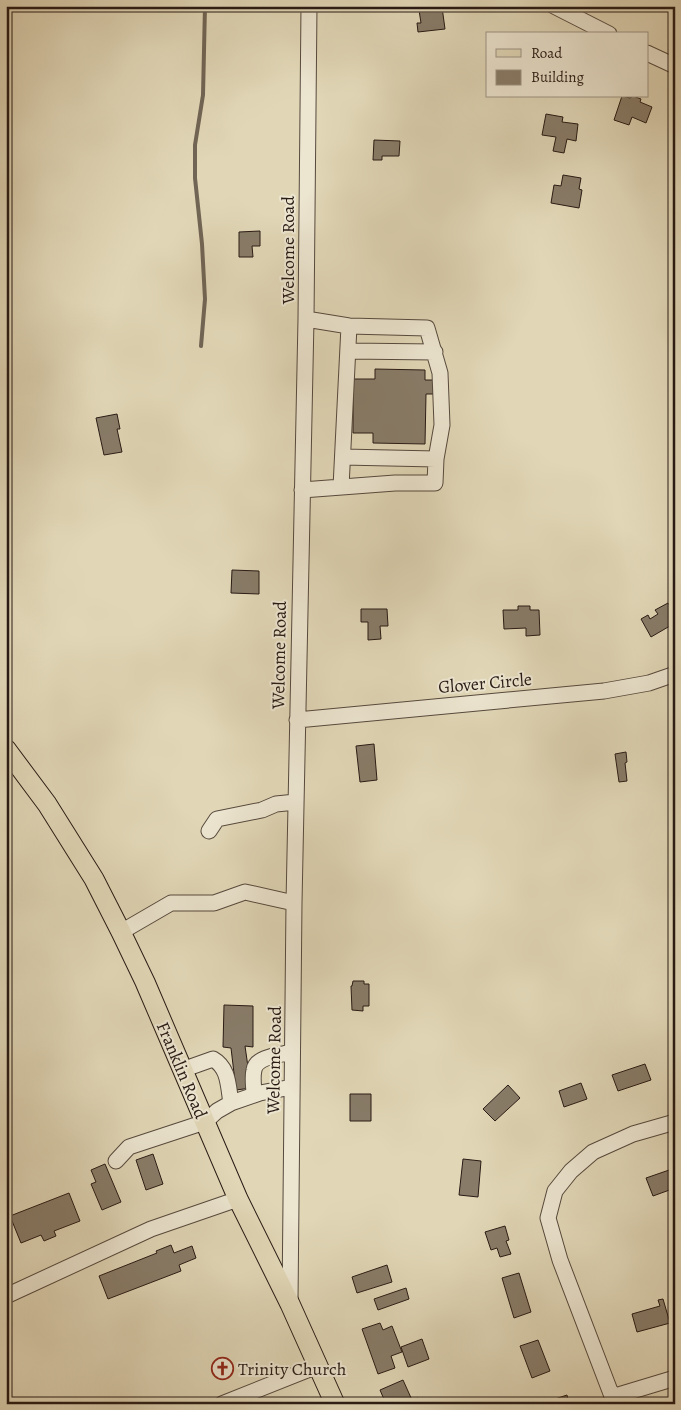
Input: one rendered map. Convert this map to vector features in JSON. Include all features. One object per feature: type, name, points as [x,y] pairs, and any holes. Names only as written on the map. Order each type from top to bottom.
[{"type":"main road","name":"Franklin Road","points":[[6,749],[52,812],[94,879],[121,932],[145,982],[238,1198],[290,1304],[335,1404]]},
{"type":"street","name":"Welcome Road","points":[[290,1304],[294,903],[306,319],[309,6]]},
{"type":"street","points":[[554,6],[605,32]]},
{"type":"street","points":[[648,52],[675,66]]},
{"type":"street","points":[[302,490],[394,483],[435,483],[436,459],[442,425],[440,373],[427,328],[349,326],[306,319]]},
{"type":"street","points":[[341,487],[349,326]]},
{"type":"street","points":[[348,351],[435,352]]},
{"type":"street","points":[[343,457],[436,459]]},
{"type":"street","name":"Glover Circle","points":[[297,720],[604,691],[650,684],[675,674]]},
{"type":"street","points":[[208,831],[217,819],[262,810],[276,804],[296,802]]},
{"type":"street","points":[[121,932],[171,903],[214,904],[245,892],[294,903]]},
{"type":"street","points":[[254,1095],[254,1069],[257,1063],[264,1059],[292,1052]]},
{"type":"street","points":[[182,1070],[213,1059],[220,1063],[228,1079],[231,1102]]},
{"type":"street","points":[[116,1160],[129,1147],[205,1122],[216,1111],[231,1102],[292,1087]]},
{"type":"street","points":[[675,1122],[633,1134],[593,1152],[571,1170],[555,1191],[548,1218],[560,1260],[614,1400],[675,1378]]},
{"type":"street","points":[[6,1296],[152,1229],[238,1198]]},
{"type":"street","points":[[222,1404],[317,1366]]},
{"type":"building","points":[[442,7],[445,29],[418,32],[417,23],[421,23],[419,10]]},
{"type":"building","points":[[621,98],[638,98],[641,99],[640,102],[652,107],[646,123],[632,117],[629,125],[614,120]]},
{"type":"building","points":[[546,114],[563,117],[562,122],[578,124],[576,141],[567,139],[564,153],[553,151],[556,137],[542,135]]},
{"type":"building","points":[[374,140],[400,141],[399,156],[382,156],[382,160],[373,160]]},
{"type":"building","points":[[563,175],[581,178],[579,189],[582,190],[579,208],[551,203],[554,185],[561,186]]},
{"type":"building","points":[[260,231],[260,246],[252,246],[253,257],[239,257],[239,232]]},
{"type":"building","points":[[375,369],[425,370],[425,380],[435,380],[434,394],[426,394],[425,444],[373,443],[373,433],[353,433],[353,379],[375,379]]},
{"type":"building","points":[[117,414],[120,429],[117,429],[122,452],[104,455],[96,418]]},
{"type":"building","points":[[232,570],[259,571],[259,594],[231,593]]},
{"type":"building","points":[[668,603],[675,615],[675,623],[651,637],[641,619],[648,615],[650,619],[658,614],[655,610]]},
{"type":"building","points":[[518,606],[530,606],[530,610],[539,610],[540,635],[526,636],[526,628],[504,629],[503,610],[518,610]]},
{"type":"building","points":[[361,609],[387,609],[388,626],[380,626],[381,639],[368,640],[368,622],[361,622]]},
{"type":"building","points":[[374,744],[377,780],[360,782],[356,746]]},
{"type":"building","points":[[626,752],[627,781],[619,782],[615,754]]},
{"type":"building","points":[[353,981],[364,981],[364,984],[369,984],[369,1006],[363,1006],[363,1011],[352,1010],[351,986]]},
{"type":"building","points":[[224,1005],[253,1006],[253,1047],[245,1046],[251,1088],[236,1090],[231,1048],[223,1047]]},
{"type":"building","points":[[645,1064],[651,1080],[618,1091],[612,1075]]},
{"type":"building","points":[[581,1083],[587,1099],[564,1107],[559,1091]]},
{"type":"building","points":[[508,1085],[520,1098],[495,1121],[483,1109]]},
{"type":"building","points":[[350,1094],[371,1094],[371,1121],[350,1121]]},
{"type":"building","points":[[153,1154],[163,1184],[146,1190],[136,1160]]},
{"type":"building","points":[[463,1159],[481,1161],[478,1197],[459,1195]]},
{"type":"building","points":[[105,1164],[121,1202],[102,1210],[91,1184],[96,1182],[91,1170]]},
{"type":"building","points":[[675,1168],[675,1188],[653,1196],[646,1178]]},
{"type":"building","points":[[69,1193],[80,1221],[54,1231],[56,1236],[44,1241],[41,1235],[21,1243],[10,1216]]},
{"type":"building","points":[[505,1226],[509,1240],[506,1241],[511,1254],[500,1257],[497,1248],[491,1250],[485,1232]]},
{"type":"building","points":[[171,1245],[174,1253],[192,1246],[196,1258],[179,1265],[181,1271],[108,1299],[99,1276],[157,1253],[156,1251]]},
{"type":"building","points":[[387,1265],[392,1282],[357,1293],[352,1277]]},
{"type":"building","points":[[519,1273],[531,1312],[514,1318],[502,1278]]},
{"type":"building","points":[[406,1288],[409,1299],[378,1310],[374,1299]]},
{"type":"building","points":[[663,1299],[670,1323],[637,1332],[632,1314],[660,1306],[658,1300]]},
{"type":"building","points":[[380,1323],[383,1330],[392,1326],[402,1352],[391,1356],[395,1368],[378,1374],[362,1329]]},
{"type":"building","points":[[422,1339],[429,1359],[408,1367],[401,1347]]},
{"type":"building","points":[[538,1340],[550,1371],[532,1378],[520,1346]]},
{"type":"building","points":[[403,1380],[412,1400],[418,1398],[420,1404],[386,1404],[380,1390]]},
{"type":"building","points":[[567,1395],[569,1404],[550,1404],[549,1401]]},
{"type":"waterway","points":[[201,346],[205,299],[202,244],[195,178],[195,145],[203,95],[205,6]]},
{"type":"place","name":"Trinity Church","points":[[222,1369]]}]
